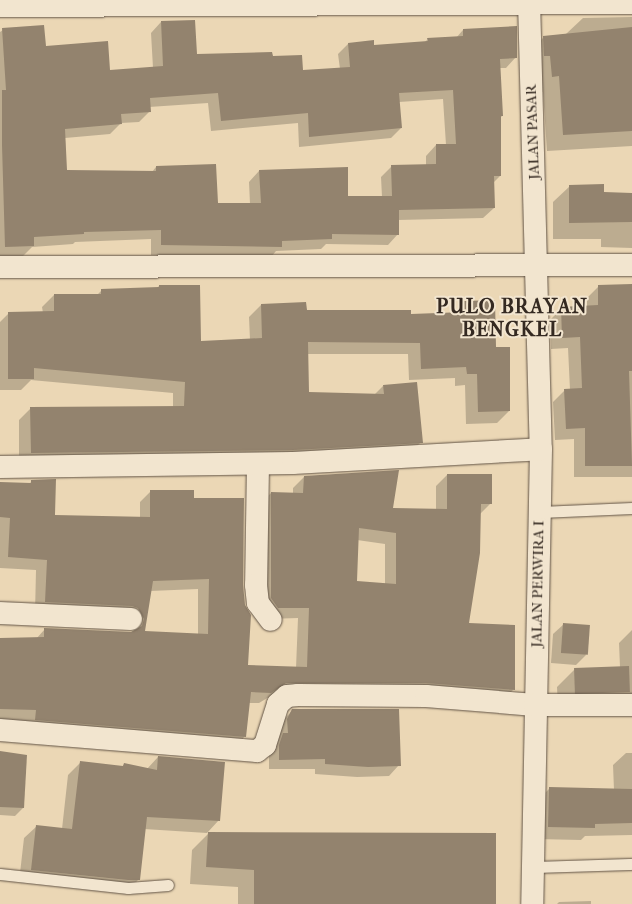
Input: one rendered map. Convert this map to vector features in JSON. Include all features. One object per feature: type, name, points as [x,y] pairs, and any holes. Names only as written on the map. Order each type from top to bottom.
[{"type":"street","points":[[0,6],[529,1],[632,3]]},
{"type":"street","name":"JALAN PASAR","points":[[529,1],[538,265]]},
{"type":"street","name":"JALAN PERWIRA I","points":[[532,904],[542,449],[538,265]]},
{"type":"street","points":[[0,267],[632,265]]},
{"type":"street","points":[[0,467],[258,464],[542,449]]},
{"type":"street","points":[[258,464],[256,585],[258,603],[271,620]]},
{"type":"street","points":[[0,613],[131,619]]},
{"type":"street","points":[[0,730],[257,751],[265,745],[278,704],[287,696],[344,694],[426,696],[535,705],[632,705]]},
{"type":"lane","points":[[540,512],[632,508]]},
{"type":"lane","points":[[532,867],[632,864]]},
{"type":"lane","points":[[0,874],[128,888],[168,885]]},
{"type":"building","points":[[195,20],[197,54],[272,52],[273,56],[302,55],[303,70],[350,67],[348,43],[374,40],[374,45],[428,41],[427,38],[463,36],[463,29],[517,26],[517,58],[500,59],[503,116],[501,116],[501,176],[494,176],[495,208],[399,210],[399,235],[332,234],[332,239],[282,241],[282,247],[161,245],[161,230],[84,232],[84,234],[34,237],[34,246],[5,247],[2,90],[6,90],[2,28],[44,25],[46,46],[108,41],[110,70],[163,66],[161,21]],"holes":[[[453,90],[456,144],[436,144],[436,164],[391,165],[392,196],[348,196],[348,167],[259,170],[261,203],[218,203],[216,164],[156,166],[156,171],[67,170],[65,129],[122,124],[121,114],[151,112],[150,98],[218,93],[221,121],[308,113],[309,137],[402,128],[399,93]]]},
{"type":"building","points":[[632,27],[632,131],[563,135],[559,76],[552,77],[550,56],[544,56],[543,36]]},
{"type":"building","points":[[604,184],[604,192],[632,193],[632,222],[569,223],[569,185]]},
{"type":"building","points":[[632,284],[632,371],[629,371],[632,466],[585,466],[585,428],[566,429],[564,389],[582,388],[580,337],[562,338],[561,307],[598,305],[598,285]]},
{"type":"building","points":[[159,285],[200,285],[201,341],[262,338],[261,304],[306,302],[307,310],[411,310],[411,314],[465,312],[464,301],[495,300],[496,347],[510,347],[510,411],[478,412],[477,374],[467,374],[466,367],[421,369],[420,343],[308,342],[309,392],[384,394],[383,385],[417,382],[423,443],[293,450],[31,453],[30,407],[184,406],[185,382],[34,368],[34,379],[8,379],[8,312],[54,311],[54,294],[101,294],[101,289],[159,287]]},
{"type":"building","points":[[399,470],[393,508],[447,509],[447,474],[492,474],[492,504],[481,504],[480,553],[469,623],[515,625],[515,690],[426,683],[286,683],[271,693],[251,692],[246,737],[35,720],[36,710],[0,709],[0,638],[44,637],[44,628],[131,632],[142,626],[144,619],[138,608],[132,606],[45,602],[47,560],[8,557],[10,518],[0,517],[0,482],[31,483],[31,480],[56,479],[55,515],[150,517],[150,490],[194,490],[194,498],[244,498],[243,585],[245,605],[251,615],[248,665],[307,667],[309,608],[278,608],[271,598],[271,492],[303,493],[304,476]],"holes":[[[359,528],[396,533],[396,584],[357,581]],[[209,579],[208,634],[145,631],[153,581]]]},
{"type":"building","points":[[563,623],[590,625],[588,655],[561,653]]},
{"type":"building","points":[[629,666],[630,692],[575,694],[574,668]]},
{"type":"building","points":[[292,709],[399,709],[401,766],[368,767],[325,764],[325,759],[279,760],[279,745],[283,733],[288,733],[287,719]]},
{"type":"building","points":[[0,751],[27,755],[24,808],[0,807]]},
{"type":"building","points":[[158,756],[225,762],[220,821],[147,817],[140,880],[31,870],[36,825],[72,829],[80,761],[123,766],[124,763],[157,770]]},
{"type":"building","points":[[549,787],[632,789],[632,823],[595,824],[595,828],[548,827]]},
{"type":"building","points":[[208,832],[496,833],[496,904],[254,904],[254,870],[206,867]]},
{"type":"district","name":"PULO BRAYAN BENGKEL","points":[[512,318]]}]
